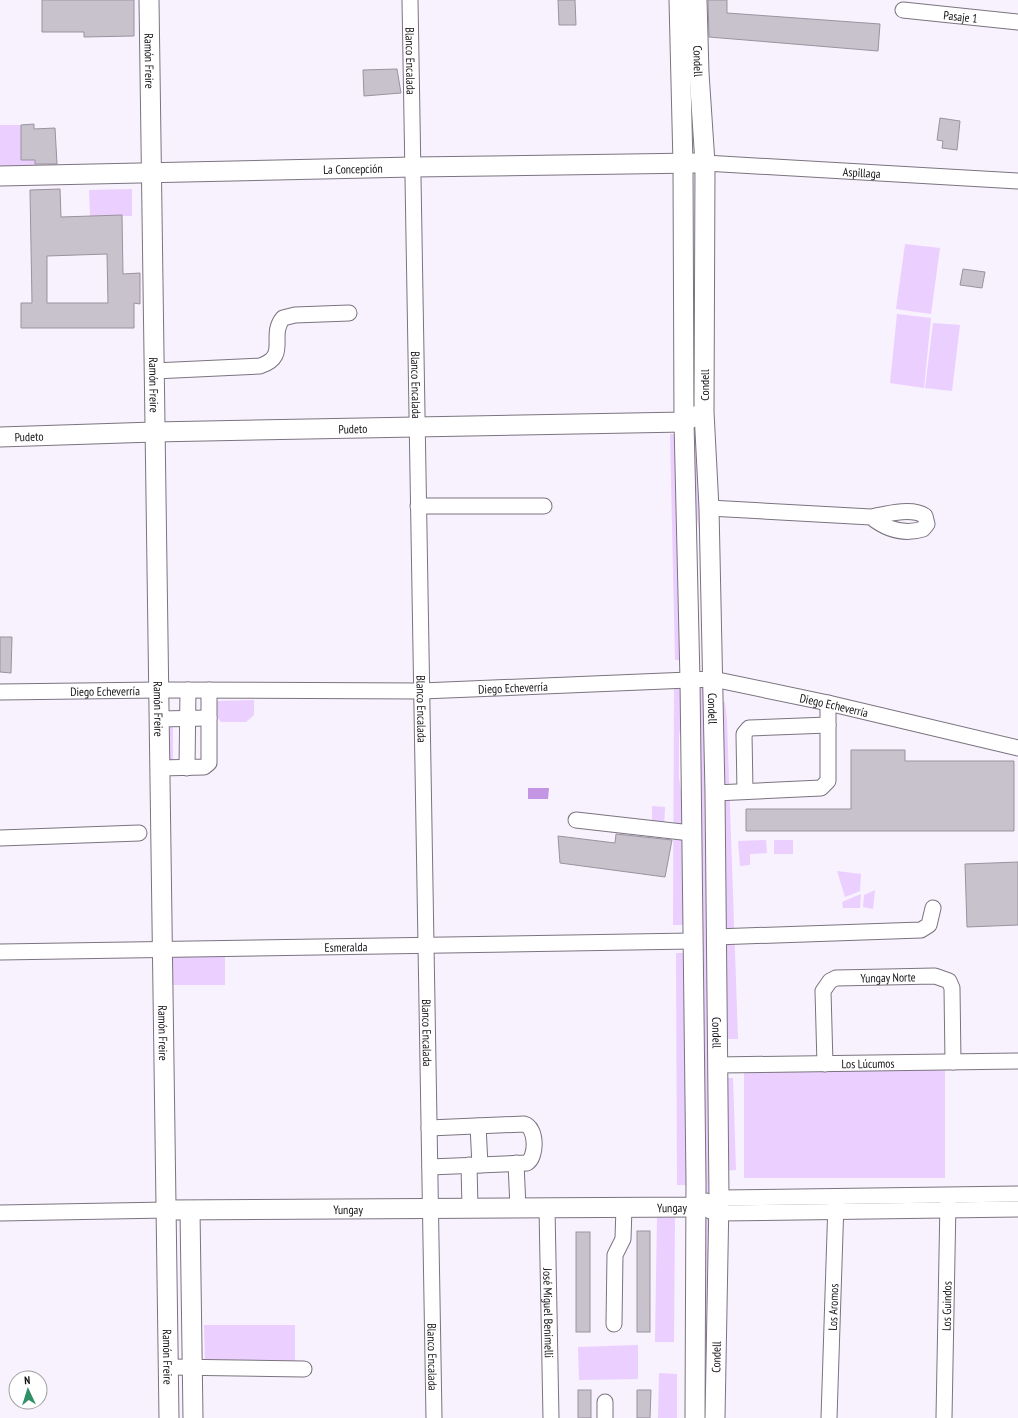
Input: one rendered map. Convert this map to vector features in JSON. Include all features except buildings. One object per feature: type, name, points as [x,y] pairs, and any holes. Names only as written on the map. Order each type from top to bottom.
[{"type":"main road","name":"Ramón Freire","points":[[149,0],[169,1418]]},
{"type":"main road","name":"Condell","points":[[679,0],[683,164],[684,422],[690,680],[695,1207],[695,1418]]},
{"type":"main road","name":"Condell","points":[[697,0],[699,74],[705,163],[704,412],[709,508],[715,793],[715,937],[719,1206],[715,1418]]},
{"type":"main road","name":"La Concepción","points":[[0,176],[413,167],[705,163]]},
{"type":"main road","name":"Pudeto","points":[[0,437],[154,432],[684,422],[704,412]]},
{"type":"main road","name":"Yungay","points":[[167,1210],[719,1206]]},
{"type":"main road","name":"Ramón Freire","points":[[190,1211],[193,1418]]},
{"type":"street","name":"Blanco Encalada","points":[[410,0],[434,1418]]},
{"type":"street","name":"Pasaje 1","points":[[903,10],[1018,22]]},
{"type":"street","name":"Aspillaga","points":[[705,163],[1018,181]]},
{"type":"street","points":[[154,372],[260,366],[272,361],[276,355],[278,326],[283,318],[295,315],[349,313]]},
{"type":"street","points":[[418,506],[544,506]]},
{"type":"street","points":[[709,508],[871,517]]},
{"type":"street","name":"Diego Echeverría","points":[[0,692],[158,690],[422,691],[713,679],[828,703],[1018,748]]},
{"type":"street","points":[[187,768],[188,690]]},
{"type":"street","points":[[159,768],[204,767],[209,763],[209,690]]},
{"type":"street","points":[[715,793],[821,788],[828,780],[828,703]]},
{"type":"street","points":[[159,719],[209,718]]},
{"type":"street","points":[[746,791],[744,734],[749,728],[828,725]]},
{"type":"street","points":[[576,820],[691,833]]},
{"type":"street","points":[[0,838],[139,833]]},
{"type":"street","points":[[715,937],[921,930],[929,925],[933,908]]},
{"type":"street","name":"Esmeralda","points":[[0,952],[692,941]]},
{"type":"street","name":"Yungay Norte","points":[[825,1064],[823,990],[826,985],[836,978],[935,976],[949,981],[952,988],[953,1062]]},
{"type":"street","name":"Los Lúcumos","points":[[717,1065],[1018,1061]]},
{"type":"street","points":[[429,1128],[524,1124],[529,1127],[533,1135],[532,1159],[527,1163],[430,1167]]},
{"type":"street","points":[[470,1208],[478,1126]]},
{"type":"street","points":[[516,1163],[518,1208]]},
{"type":"street","name":"Yungay","points":[[719,1206],[836,1196],[1018,1194]]},
{"type":"street","name":"Los Guindos","points":[[944,1418],[948,1195]]},
{"type":"street","name":"Los Aromos","points":[[829,1418],[836,1196]]},
{"type":"street","name":"Yungay","points":[[719,1206],[836,1212],[1018,1209]]},
{"type":"street","points":[[614,1324],[615,1255],[623,1239],[624,1207]]},
{"type":"street","name":"José Miguel Benimelli","points":[[547,1208],[551,1418]]},
{"type":"street","name":"Yungay","points":[[0,1213],[167,1210]]},
{"type":"street","points":[[169,1367],[304,1369]]},
{"type":"street","points":[[605,1402],[605,1418]]},
{"type":"shaded area","points":[[0,125],[21,125],[21,160],[35,160],[35,167],[0,167]]},
{"type":"shaded area","points":[[132,189],[132,216],[90,216],[89,190]]},
{"type":"shaded area","points":[[905,244],[940,248],[931,314],[896,309]]},
{"type":"shaded area","points":[[897,314],[931,318],[924,388],[890,383]]},
{"type":"shaded area","points":[[933,323],[960,325],[952,391],[925,388]]},
{"type":"shaded area","points":[[697,422],[702,545],[693,498],[693,423]]},
{"type":"shaded area","points":[[670,434],[679,434],[683,660],[675,660]]},
{"type":"shaded area","points":[[701,683],[707,688],[711,1193],[703,1194],[695,689]]},
{"type":"shaded area","points":[[674,689],[679,689],[684,692],[684,712],[679,735],[679,778],[683,804],[686,925],[673,925]]},
{"type":"shaded area","points":[[254,700],[254,715],[246,722],[221,722],[215,714],[215,701]]},
{"type":"shaded area","points":[[719,700],[725,702],[727,721],[738,1039],[724,1039]]},
{"type":"shaded area","points":[[163,723],[173,723],[173,765],[163,765]]},
{"type":"shaded area","points":[[528,788],[549,788],[548,799],[528,799]]},
{"type":"shaded area","points":[[652,806],[665,807],[664,829],[652,826]]},
{"type":"shaded area","points":[[766,840],[767,853],[750,854],[750,865],[740,866],[738,841]]},
{"type":"shaded area","points":[[774,840],[793,840],[793,854],[774,854]]},
{"type":"shaded area","points":[[837,871],[861,874],[860,891],[845,897]]},
{"type":"shaded area","points":[[875,890],[873,909],[863,907],[864,895]]},
{"type":"shaded area","points":[[861,894],[860,908],[843,908],[842,902]]},
{"type":"shaded area","points":[[676,953],[686,953],[690,1185],[677,1185]]},
{"type":"shaded area","points":[[169,957],[225,957],[225,985],[169,985]]},
{"type":"shaded area","points":[[945,1067],[945,1178],[744,1178],[744,1068]]},
{"type":"shaded area","points":[[720,1078],[733,1078],[736,1170],[721,1171]]},
{"type":"shaded area","points":[[702,1214],[709,1214],[706,1337],[712,1369],[711,1418],[699,1418]]},
{"type":"shaded area","points":[[657,1217],[675,1218],[674,1342],[655,1342]]},
{"type":"shaded area","points":[[204,1325],[295,1325],[295,1365],[205,1363]]},
{"type":"shaded area","points":[[638,1345],[638,1379],[579,1380],[578,1347]]},
{"type":"shaded area","points":[[659,1373],[677,1374],[677,1418],[658,1418]]}]
